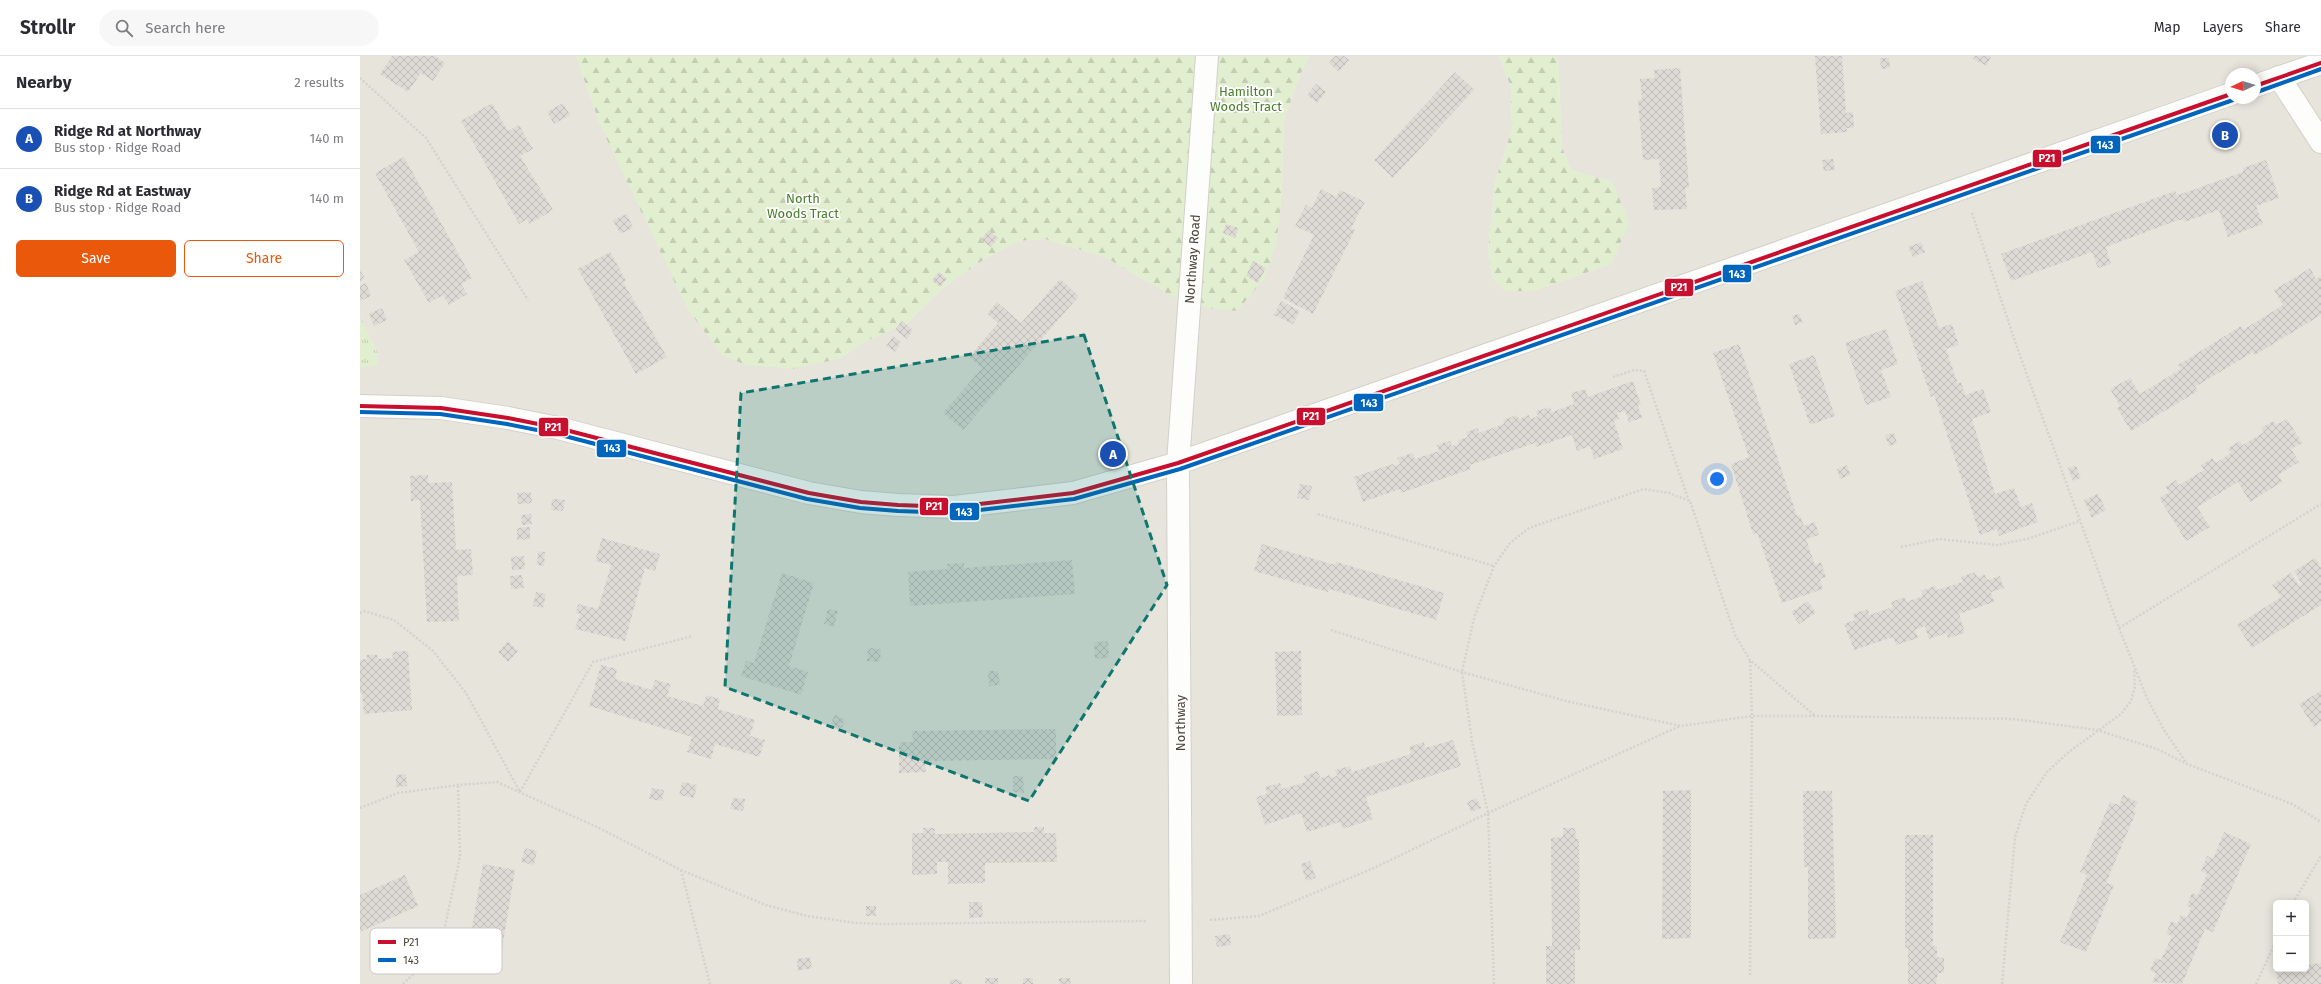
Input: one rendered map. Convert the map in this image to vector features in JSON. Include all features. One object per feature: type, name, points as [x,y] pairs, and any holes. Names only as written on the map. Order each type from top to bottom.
[{"type":"street","name":"Northway Road","points":[[1178,463],[1207,56]]},
{"type":"street","points":[[2261,84],[2321,63]]},
{"type":"street","points":[[2279,77],[2321,142]]},
{"type":"street","points":[[360,406],[441,408],[508,418],[558,428],[809,493],[861,502],[954,507],[1073,493],[1178,463],[1963,186],[2225,96]]},
{"type":"street","name":"Northway","points":[[1178,463],[1181,984]]},
{"type":"path","points":[[360,78],[426,138],[528,300]]},
{"type":"path","points":[[1963,186],[2018,350],[2119,628],[2147,698],[2160,724],[2187,764]]},
{"type":"path","points":[[1613,377],[1634,370],[1644,371],[1735,635],[1750,660],[1814,716]]},
{"type":"path","points":[[1494,984],[1488,813],[1472,741],[1462,672],[1474,618],[1494,566],[1510,543],[1529,528],[1644,489],[1669,493],[1690,502]]},
{"type":"path","points":[[2119,628],[2321,504]]},
{"type":"path","points":[[1318,514],[1494,566]]},
{"type":"path","points":[[1901,547],[1939,539],[1997,545],[2027,539],[2080,521]]},
{"type":"path","points":[[360,613],[364,612],[394,620],[433,651],[466,693],[520,792]]},
{"type":"path","points":[[1331,630],[1462,672],[1566,701],[1681,726]]},
{"type":"path","points":[[520,792],[593,662],[693,636]]},
{"type":"path","points":[[1750,660],[1752,716],[1750,976]]},
{"type":"path","points":[[2002,984],[2016,837],[2026,804],[2047,772],[2097,730],[2121,714],[2131,700],[2135,686],[2134,666]]},
{"type":"path","points":[[1210,920],[1259,916],[1374,868],[1488,813],[1681,726],[1752,716],[2014,719],[2097,730],[2157,749],[2187,764],[2292,804],[2321,822]]},
{"type":"path","points":[[360,808],[398,793],[458,785],[497,782],[597,827],[680,870],[766,905],[807,916],[856,923],[1147,921]]},
{"type":"path","points":[[445,928],[460,857],[458,785]]},
{"type":"path","points":[[2295,900],[2321,856]]},
{"type":"path","points":[[680,870],[710,984]]},
{"type":"path","points":[[2256,984],[2273,947]]},
{"type":"path","points":[[402,984],[413,974]]},
{"type":"highlighted area","points":[[1084,335],[1167,585],[1029,801],[725,687],[741,393]]},
{"type":"shaded area","points":[[360,56],[576,56],[600,125],[839,359],[866,341],[907,323],[944,287],[980,262],[1017,241],[1045,239],[1105,257],[1148,282],[1281,205],[1284,120],[1300,75],[1309,56],[1499,56],[1511,87],[1512,129],[1495,182],[1488,250],[1492,277],[1505,291],[1533,291],[1611,264],[1613,182],[1571,170],[1562,147],[1558,56],[2321,56],[2321,984],[360,984]]},
{"type":"green space","name":"North Woods Tract","points":[[576,56],[1309,56],[1300,75],[1284,120],[1281,205],[1276,245],[1264,279],[1237,311],[1189,306],[1105,257],[1045,239],[1017,241],[980,262],[944,287],[907,323],[866,341],[839,359],[792,369],[746,365],[722,355],[687,308],[600,125]]},
{"type":"green space","points":[[1499,56],[1558,56],[1562,147],[1571,170],[1613,182],[1629,224],[1611,264],[1533,291],[1505,291],[1492,277],[1488,250],[1495,182],[1512,129],[1511,87]]},
{"type":"green space","points":[[360,316],[378,353],[378,366],[360,367]]},
{"type":"building","points":[[392,56],[435,56],[445,63],[433,81],[421,73],[408,92],[380,74]]},
{"type":"building","points":[[1335,56],[1344,56],[1349,60],[1339,72],[1329,63]]},
{"type":"building","points":[[1815,56],[1842,56],[1846,113],[1853,112],[1854,128],[1847,128],[1847,132],[1821,134]]},
{"type":"building","points":[[1975,56],[1991,56],[1987,66],[1973,59]]},
{"type":"building","points":[[1880,58],[1889,58],[1890,68],[1881,69]]},
{"type":"building","points":[[1680,68],[1689,188],[1685,188],[1687,209],[1654,210],[1652,188],[1661,187],[1659,159],[1643,160],[1638,100],[1642,99],[1640,79],[1655,78],[1654,70]]},
{"type":"building","points":[[1455,72],[1474,90],[1393,178],[1374,160]]},
{"type":"building","points":[[1316,84],[1326,92],[1317,103],[1307,95]]},
{"type":"building","points":[[492,103],[508,131],[519,125],[533,149],[520,156],[553,210],[529,224],[527,219],[519,224],[461,121]]},
{"type":"building","points":[[563,103],[570,115],[554,124],[547,112]]},
{"type":"building","points":[[404,157],[472,278],[461,284],[467,294],[449,305],[443,295],[429,303],[404,260],[419,252],[375,173]]},
{"type":"building","points":[[1833,159],[1835,170],[1824,171],[1822,160]]},
{"type":"building","points":[[2266,160],[2279,198],[2256,206],[2263,224],[2228,237],[2219,210],[2184,222],[2183,219],[2170,223],[2106,247],[2111,264],[2098,268],[2092,252],[2011,281],[2001,254],[2175,191],[2177,195],[2190,191],[2243,172],[2243,168]]},
{"type":"building","points":[[1321,189],[1336,197],[1340,190],[1365,202],[1351,228],[1355,230],[1313,314],[1283,298],[1314,235],[1295,226],[1306,205],[1312,208]]},
{"type":"building","points":[[627,214],[633,228],[620,234],[613,220]]},
{"type":"building","points":[[1226,224],[1238,228],[1235,238],[1223,233]]},
{"type":"building","points":[[988,230],[998,238],[991,247],[981,240]]},
{"type":"building","points":[[1921,242],[1925,252],[1913,257],[1908,247]]},
{"type":"building","points":[[610,252],[626,280],[623,282],[667,357],[636,374],[578,269]]},
{"type":"building","points":[[1253,261],[1266,268],[1258,283],[1246,276]]},
{"type":"building","points":[[2310,268],[2316,279],[2321,276],[2321,315],[2255,355],[2253,352],[2195,387],[2198,391],[2131,431],[2117,408],[2120,406],[2110,389],[2130,378],[2140,394],[2181,369],[2178,365],[2241,326],[2243,330],[2283,305],[2274,290]]},
{"type":"building","points":[[360,271],[365,278],[360,281]]},
{"type":"building","points":[[939,272],[947,279],[940,287],[932,280]]},
{"type":"building","points":[[1060,279],[1079,296],[963,430],[943,413],[982,368],[969,357],[998,323],[987,314],[997,302],[1021,323]]},
{"type":"building","points":[[1922,281],[1939,328],[1952,324],[1959,345],[1946,349],[1958,384],[1961,382],[1965,395],[1983,389],[1991,412],[1972,419],[1995,494],[2014,488],[2021,507],[2032,503],[2038,522],[1999,536],[1997,529],[1980,535],[1934,395],[1931,397],[1895,291]]},
{"type":"building","points":[[366,283],[371,296],[360,301],[360,286]]},
{"type":"building","points":[[1281,301],[1300,311],[1293,324],[1274,315]]},
{"type":"building","points":[[382,308],[387,320],[374,326],[369,314]]},
{"type":"building","points":[[1799,314],[1803,322],[1795,325],[1792,316]]},
{"type":"building","points":[[902,321],[913,330],[907,339],[895,330]]},
{"type":"building","points":[[1886,329],[1898,364],[1881,370],[1891,397],[1866,405],[1845,343]]},
{"type":"building","points":[[893,336],[901,342],[895,352],[886,346]]},
{"type":"building","points":[[1739,344],[1797,516],[1800,515],[1804,526],[1815,522],[1819,535],[1806,539],[1815,565],[1821,562],[1826,577],[1820,579],[1823,589],[1782,603],[1757,533],[1753,534],[1731,464],[1749,457],[1713,353]]},
{"type":"building","points":[[1814,355],[1835,416],[1810,425],[1789,364]]},
{"type":"building","points":[[1633,381],[1641,405],[1638,405],[1642,418],[1629,422],[1625,411],[1617,413],[1619,419],[1614,421],[1623,449],[1594,459],[1590,446],[1577,451],[1572,435],[1536,447],[1535,443],[1470,465],[1471,469],[1401,493],[1400,489],[1363,502],[1354,477],[1393,464],[1394,466],[1400,464],[1397,458],[1413,453],[1415,459],[1439,451],[1437,445],[1450,441],[1452,446],[1459,444],[1458,440],[1468,437],[1466,432],[1478,428],[1479,433],[1504,424],[1503,420],[1517,415],[1519,419],[1529,415],[1530,419],[1538,416],[1536,411],[1550,407],[1552,412],[1574,404],[1571,393],[1585,389],[1588,397]]},
{"type":"building","points":[[2287,419],[2302,443],[2291,449],[2299,462],[2278,475],[2282,482],[2250,502],[2238,482],[2197,507],[2210,527],[2186,541],[2159,498],[2169,492],[2165,487],[2176,480],[2179,485],[2204,470],[2201,465],[2212,458],[2216,463],[2231,453],[2228,448],[2240,441],[2243,445],[2264,432],[2261,428],[2273,421],[2276,425]]},
{"type":"building","points":[[1894,433],[1897,443],[1889,446],[1885,435]]},
{"type":"building","points":[[1847,465],[1850,475],[1840,479],[1837,469]]},
{"type":"building","points":[[2076,466],[2081,478],[2073,481],[2068,468]]},
{"type":"building","points":[[428,475],[428,483],[452,482],[456,550],[471,549],[473,575],[457,576],[459,621],[427,622],[420,500],[411,501],[410,476]]},
{"type":"building","points":[[1300,484],[1312,486],[1309,500],[1297,498]]},
{"type":"building","points":[[531,492],[532,503],[518,504],[517,493]]},
{"type":"building","points":[[2098,494],[2106,510],[2092,518],[2084,500]]},
{"type":"building","points":[[552,499],[565,500],[563,511],[551,510]]},
{"type":"building","points":[[531,514],[532,524],[522,525],[521,515]]},
{"type":"building","points":[[530,527],[530,539],[517,540],[517,528]]},
{"type":"building","points":[[602,538],[660,554],[655,571],[645,568],[625,641],[575,629],[580,614],[576,613],[578,604],[598,609],[611,565],[595,561]]},
{"type":"building","points":[[1262,544],[1335,565],[1336,562],[1444,593],[1436,620],[1329,589],[1328,592],[1254,571]]},
{"type":"building","points":[[538,551],[545,552],[544,566],[537,565]]},
{"type":"building","points":[[524,556],[525,569],[512,570],[511,557]]},
{"type":"building","points":[[2315,558],[2321,568],[2321,605],[2252,648],[2237,625],[2281,597],[2272,585],[2291,573],[2299,586],[2302,584],[2294,571]]},
{"type":"building","points":[[1072,560],[1075,594],[910,606],[908,572],[947,569],[947,564],[964,563],[964,568]]},
{"type":"building","points":[[1975,572],[1977,577],[1985,575],[1987,580],[2000,576],[2004,588],[1991,592],[1994,602],[1959,614],[1965,633],[1948,638],[1947,633],[1929,639],[1925,626],[1915,630],[1918,638],[1896,645],[1893,637],[1854,650],[1844,624],[1855,620],[1853,614],[1868,609],[1869,615],[1893,607],[1891,602],[1905,597],[1906,602],[1923,596],[1921,591],[1935,586],[1937,590],[1963,582],[1961,577]]},
{"type":"building","points":[[782,573],[814,583],[789,666],[808,672],[801,695],[741,676],[746,661],[754,663]]},
{"type":"building","points":[[522,575],[524,588],[511,589],[510,576]]},
{"type":"building","points":[[536,592],[546,594],[543,608],[533,606]]},
{"type":"building","points":[[1808,601],[1816,613],[1799,624],[1791,612]]},
{"type":"building","points":[[828,609],[838,611],[834,627],[824,624]]},
{"type":"building","points":[[508,641],[518,651],[508,662],[498,652]]},
{"type":"building","points":[[1108,641],[1109,658],[1095,659],[1094,642]]},
{"type":"building","points":[[868,648],[881,649],[880,662],[867,661]]},
{"type":"building","points":[[408,651],[412,710],[364,714],[362,693],[360,693],[360,660],[367,659],[367,655],[377,655],[378,659],[393,658],[392,652]]},
{"type":"building","points":[[1301,651],[1302,715],[1277,716],[1275,652]]},
{"type":"building","points":[[601,665],[617,669],[615,679],[652,690],[655,680],[671,684],[667,696],[703,706],[706,695],[720,699],[718,709],[755,720],[750,736],[765,740],[759,757],[715,744],[711,759],[687,752],[692,737],[589,706]]},
{"type":"building","points":[[988,671],[998,671],[1000,685],[989,686]]},
{"type":"building","points":[[2321,691],[2321,722],[2314,727],[2299,704]]},
{"type":"building","points":[[834,715],[845,719],[842,728],[831,725]]},
{"type":"building","points":[[1056,729],[1056,759],[925,761],[926,772],[899,773],[899,742],[913,742],[912,731]]},
{"type":"building","points":[[1453,740],[1461,766],[1366,797],[1373,819],[1343,829],[1340,822],[1307,832],[1301,813],[1265,825],[1256,797],[1267,794],[1265,787],[1280,783],[1282,789],[1306,782],[1304,776],[1318,771],[1320,778],[1330,775],[1331,778],[1337,776],[1335,770],[1350,766],[1352,772],[1411,754],[1409,747],[1424,742],[1425,748]]},
{"type":"building","points":[[406,774],[407,786],[396,787],[396,775]]},
{"type":"building","points":[[1013,776],[1023,776],[1024,793],[1013,792]]},
{"type":"building","points":[[682,782],[697,785],[694,798],[679,795]]},
{"type":"building","points":[[652,788],[664,790],[662,801],[649,799]]},
{"type":"building","points":[[1691,790],[1691,938],[1662,939],[1663,791]]},
{"type":"building","points":[[1803,791],[1832,791],[1836,938],[1808,939],[1808,867],[1804,867]]},
{"type":"building","points":[[2123,795],[2138,802],[2133,811],[2136,812],[2106,883],[2114,885],[2086,952],[2060,942],[2087,875],[2080,872],[2110,802],[2119,805]]},
{"type":"building","points":[[733,798],[745,799],[743,811],[730,809]]},
{"type":"building","points":[[1477,798],[1481,808],[1471,812],[1467,802]]},
{"type":"building","points":[[1034,827],[1044,827],[1044,833],[1056,833],[1057,862],[985,863],[985,883],[948,884],[948,862],[937,862],[937,874],[912,875],[912,833],[923,833],[923,828],[935,828],[935,834],[1034,832]]},
{"type":"building","points":[[1563,828],[1575,828],[1576,839],[1579,839],[1580,950],[1575,950],[1575,984],[1546,984],[1546,946],[1552,946],[1551,838],[1563,837]]},
{"type":"building","points":[[2224,832],[2251,844],[2213,932],[2205,929],[2182,984],[2152,982],[2156,973],[2150,971],[2155,958],[2161,960],[2172,936],[2166,934],[2171,921],[2177,924],[2181,915],[2187,918],[2191,908],[2187,906],[2192,893],[2198,895],[2207,874],[2201,871],[2207,856],[2213,859]]},
{"type":"building","points":[[1905,835],[1933,835],[1933,946],[1937,946],[1937,957],[1944,958],[1944,973],[1938,973],[1936,984],[1908,984],[1908,948],[1905,948]]},
{"type":"building","points":[[525,848],[537,851],[534,865],[521,862]]},
{"type":"building","points":[[1310,861],[1316,878],[1306,881],[1301,864]]},
{"type":"building","points":[[483,864],[515,870],[502,949],[502,928],[472,928]]},
{"type":"building","points":[[405,875],[418,906],[360,932],[360,895]]},
{"type":"building","points":[[969,902],[982,902],[983,917],[969,918]]},
{"type":"building","points":[[866,906],[876,906],[876,916],[866,916]]},
{"type":"building","points":[[1230,934],[1231,945],[1217,947],[1215,936]]},
{"type":"building","points":[[810,957],[812,968],[798,971],[797,959]]},
{"type":"building","points":[[2321,963],[2321,984],[2278,984],[2276,972],[2309,972],[2309,965]]},
{"type":"building","points":[[985,978],[998,978],[998,984],[985,984]]},
{"type":"building","points":[[1023,978],[1033,978],[1033,984],[1023,984]]},
{"type":"building","points":[[1059,978],[1070,978],[1071,984],[1059,984]]},
{"type":"building","points":[[950,979],[961,980],[962,984],[950,984]]},
{"type":"transit line","name":"P21","points":[[2261,84],[2321,63]]},
{"type":"transit line","name":"143","points":[[2261,91],[2321,69]]},
{"type":"transit line","name":"P21","points":[[360,406],[441,408],[508,418],[558,428],[809,493],[861,502],[954,507],[1073,493],[1178,463],[2225,96]]},
{"type":"transit line","name":"143","points":[[360,412],[440,414],[507,424],[557,434],[807,499],[860,508],[954,513],[1074,499],[1180,469],[2225,103]]},
{"type":"place","name":"Ridge Rd at Eastway","points":[[2225,135]]},
{"type":"place","name":"Ridge Rd at Northway","points":[[1113,454]]},
{"type":"park label","name":"Hamilton Woods Tract","points":[[1246,98]]}]
